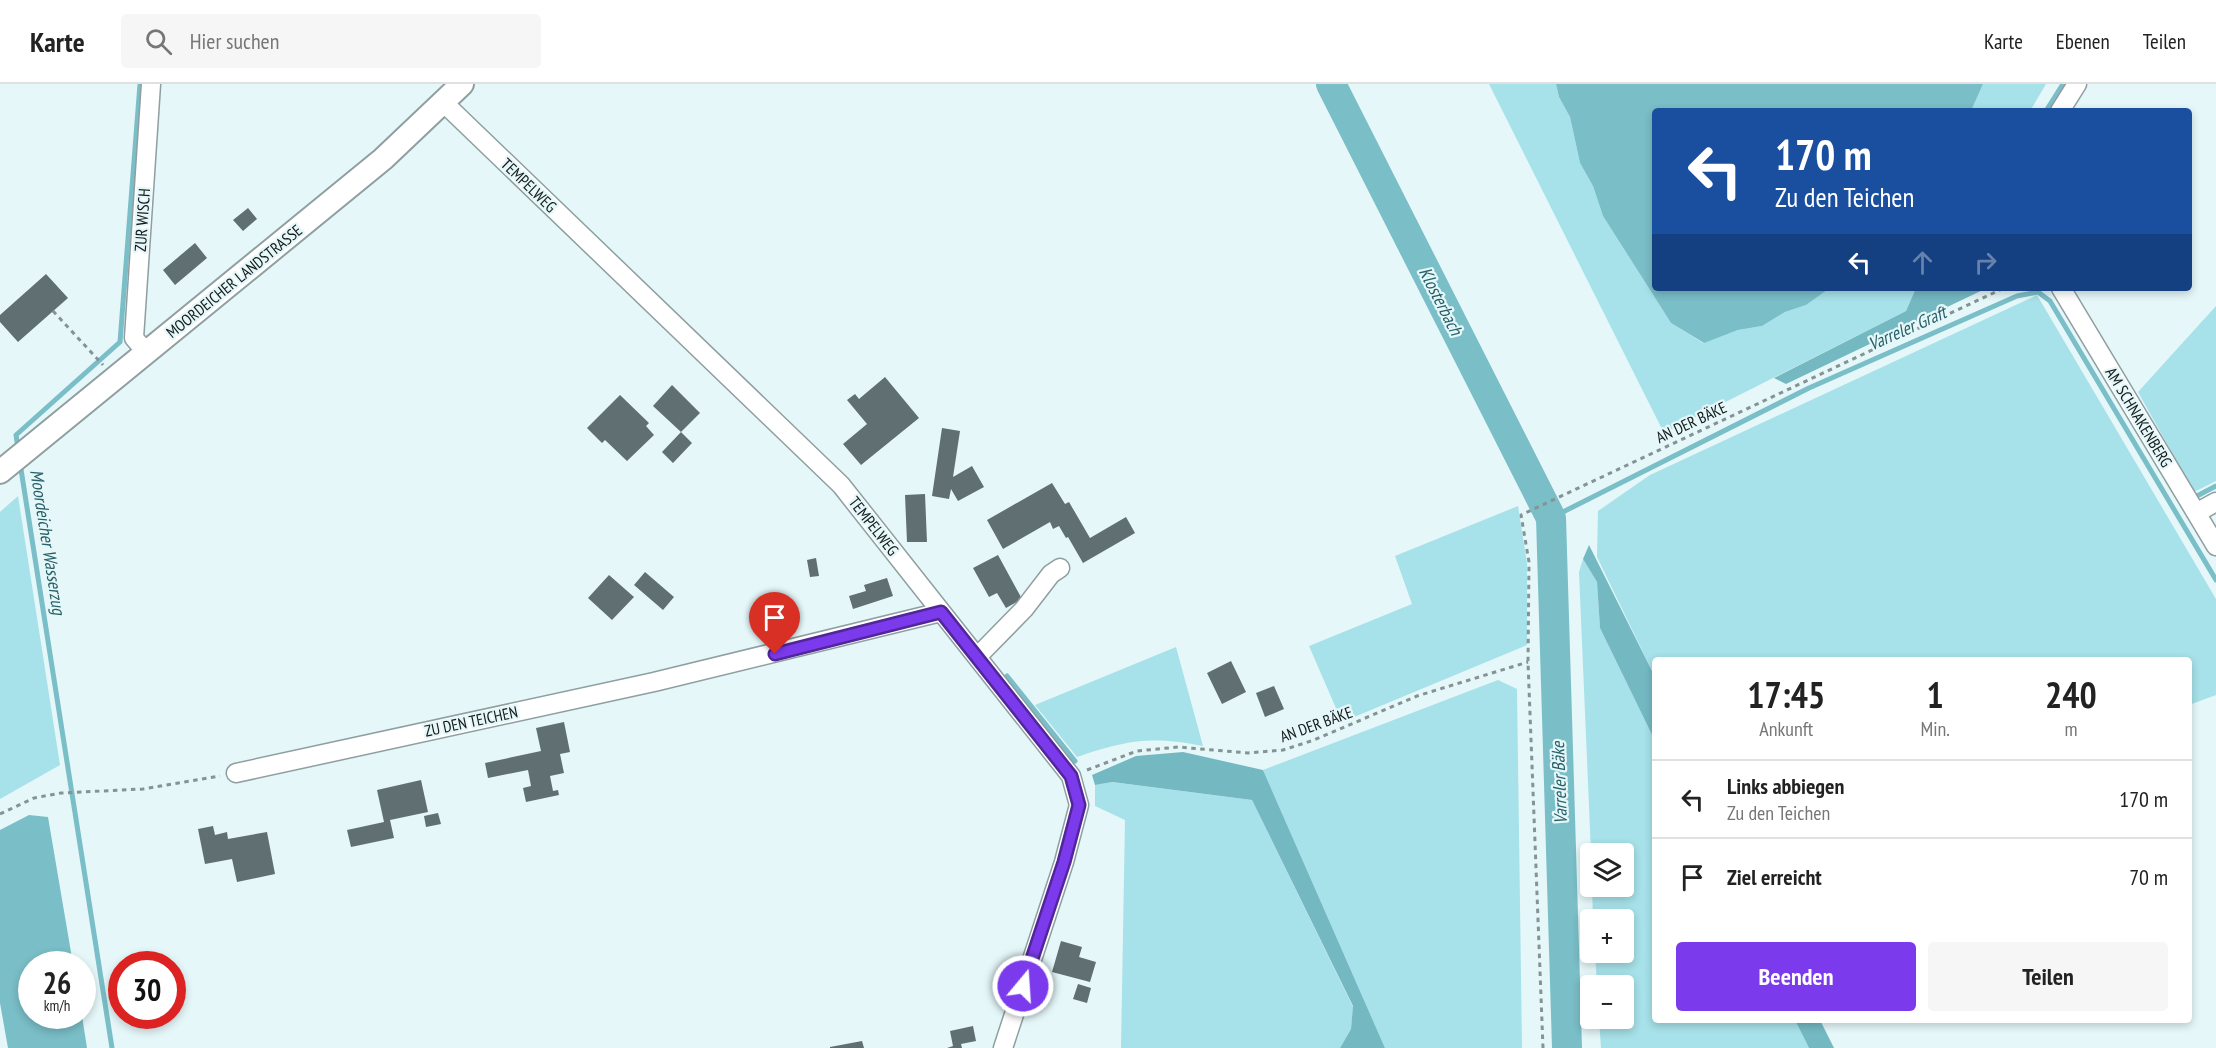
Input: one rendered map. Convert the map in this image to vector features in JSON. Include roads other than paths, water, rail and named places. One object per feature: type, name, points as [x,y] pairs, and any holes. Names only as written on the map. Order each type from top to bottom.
[{"type":"main road","name":"MOORDEICHER LANDSTRASSE","points":[[4,468],[308,222],[383,159],[462,84]]},
{"type":"street","name":"ZUR WISCH","points":[[146,352],[134,338],[151,84]]},
{"type":"street","points":[[2062,108],[2077,84]]},
{"type":"street","name":"TEMPELWEG","points":[[444,103],[841,485],[1071,776],[1078,795],[1076,816],[1064,862],[1003,1048]]},
{"type":"street","name":"AM SCHNAKENBERG","points":[[2063,291],[2216,546]]},
{"type":"street","points":[[2196,513],[2216,502]]},
{"type":"street","points":[[977,657],[1024,609],[1051,574],[1060,568]]},
{"type":"street","name":"ZU DEN TEICHEN","points":[[236,773],[654,682],[941,612]]},
{"type":"waterway","name":"Moordeicher Wasserzug","points":[[18,448],[16,435],[120,342],[140,84]]},
{"type":"waterway","name":"Varreler Bäke","points":[[1331,84],[1551,518],[1567,1048]]},
{"type":"waterway","points":[[2048,108],[2063,84]]},
{"type":"waterway","name":"Varreler Graft","points":[[1551,518],[1809,388],[2017,296],[2038,292],[2050,301],[2216,580]]},
{"type":"waterway","name":"Moordeicher Wasserzug","points":[[20,463],[112,1048]]},
{"type":"waterway","points":[[2195,497],[2216,486]]},
{"type":"waterway","points":[[1007,676],[1075,761]]},
{"type":"water label","name":"Klosterbach","points":[[1441,301]]}]
